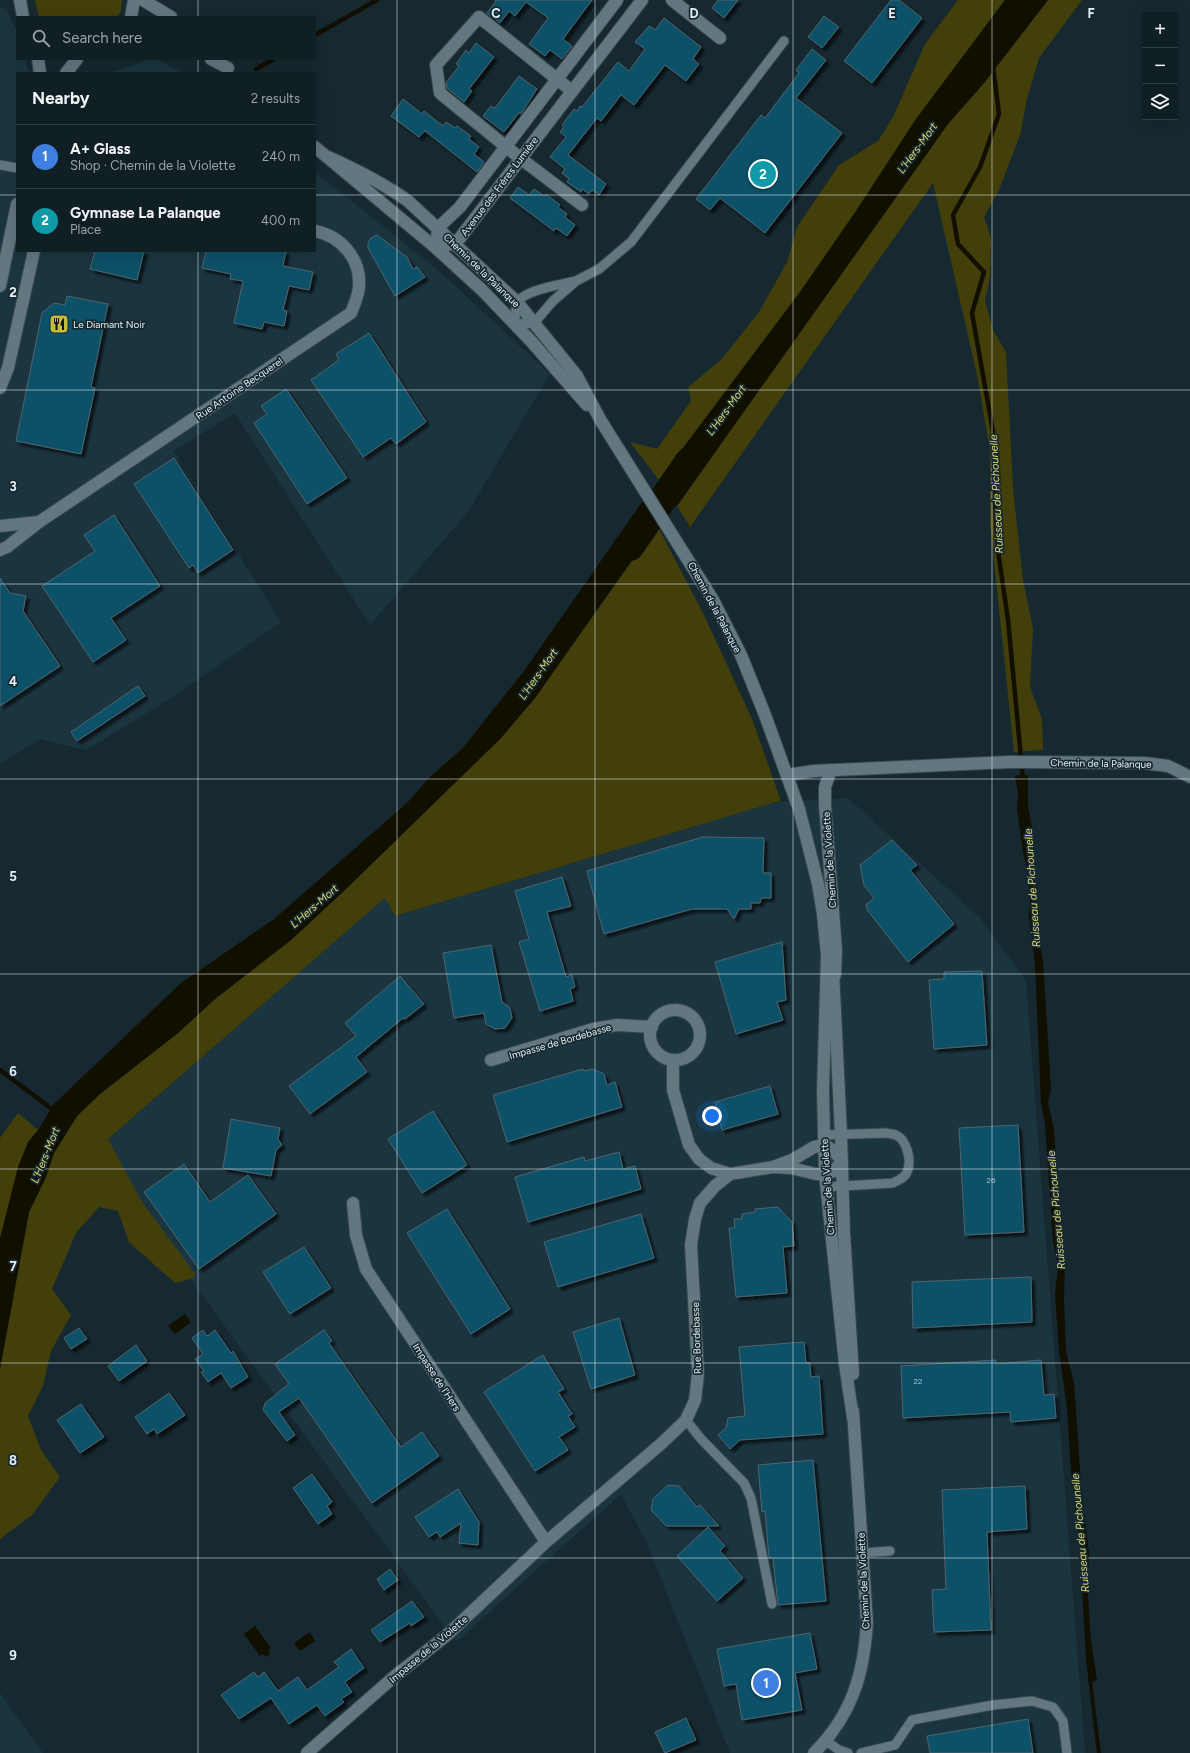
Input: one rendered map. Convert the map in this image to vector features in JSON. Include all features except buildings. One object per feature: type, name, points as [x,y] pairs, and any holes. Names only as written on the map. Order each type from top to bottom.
[{"type":"street","points":[[11,0],[23,15]]},
{"type":"street","points":[[20,0],[23,15]]},
{"type":"street","points":[[131,16],[134,0]]},
{"type":"street","points":[[143,0],[169,16]]},
{"type":"street","name":"Avenue des Frères Lumière","points":[[438,228],[460,207],[617,0]]},
{"type":"street","name":"Avenue des Frères Lumière","points":[[436,248],[455,243],[642,0]]},
{"type":"street","points":[[672,0],[720,38]]},
{"type":"street","points":[[572,91],[479,17],[436,65],[440,93],[520,158],[582,204]]},
{"type":"street","points":[[38,60],[40,72]]},
{"type":"street","points":[[67,72],[76,60]]},
{"type":"street","points":[[213,60],[227,67]]},
{"type":"street","name":"Chemin de la Palanque","points":[[316,148],[436,248],[482,290],[515,324],[601,421]]},
{"type":"street","name":"Chemin de la Palanque","points":[[328,157],[363,173],[391,189],[408,201],[517,302],[577,376],[601,421],[687,556],[713,600],[741,655],[765,715],[799,809]]},
{"type":"street","points":[[0,286],[5,238],[16,207]]},
{"type":"street","points":[[436,248],[438,228]]},
{"type":"street","name":"Rue Antoine Becquerel","points":[[0,550],[7,547],[39,522],[351,313],[359,287],[357,264],[345,246],[324,233],[316,231]]},
{"type":"street","points":[[0,388],[8,368],[34,252]]},
{"type":"street","name":"Rue Antoine Becquerel","points":[[0,526],[39,522]]},
{"type":"street","name":"Chemin de la Palanque","points":[[787,775],[831,770],[1009,762],[1144,762],[1168,766],[1190,777]]},
{"type":"street","name":"Chemin de la Violette","points":[[814,1753],[826,1741],[847,1708],[854,1693],[865,1652],[867,1622],[853,1418],[853,1361],[842,1186],[834,975],[836,950],[825,805],[825,787],[831,770]]},
{"type":"street","name":"Chemin de la Violette","points":[[799,809],[818,884],[827,955],[823,1084],[825,1174],[844,1356],[853,1418]]},
{"type":"street","name":"Chemin de la Violette","points":[[827,955],[834,975]]},
{"type":"street","points":[[678,1010],[689,1014],[697,1022],[700,1033],[699,1044],[693,1053],[684,1059],[673,1060],[664,1058],[657,1052],[652,1044],[650,1036],[652,1027],[658,1017],[668,1011],[678,1010]]},
{"type":"street","name":"Impasse de Bordebasse","points":[[492,1060],[593,1029],[617,1025],[652,1027]]},
{"type":"street","points":[[673,1060],[673,1090],[688,1145],[699,1159],[711,1168],[730,1174]]},
{"type":"street","points":[[824,1140],[842,1161],[834,1171],[825,1174]]},
{"type":"street","name":"Rue Bordebasse","points":[[546,1542],[662,1443],[686,1420],[695,1400],[698,1374],[691,1245],[695,1219],[700,1203],[714,1186],[730,1174],[773,1167],[792,1160],[824,1140]]},
{"type":"street","name":"Rue Bordebasse","points":[[773,1167],[791,1168],[816,1174],[825,1174]]},
{"type":"street","name":"Impasse de l'Hers","points":[[353,1203],[356,1235],[366,1269],[546,1542]]},
{"type":"street","name":"Impasse de la Violette","points":[[307,1753],[395,1676],[447,1635],[546,1542]]},
{"type":"lane","points":[[576,281],[540,289],[521,298],[517,302],[515,324],[534,322],[553,301],[576,281],[599,269],[631,242],[784,41]]},
{"type":"lane","points":[[0,165],[16,168]]},
{"type":"lane","points":[[824,1140],[841,1134],[887,1133],[897,1135],[904,1142],[908,1152],[909,1164],[907,1172],[902,1178],[893,1183],[826,1187]]},
{"type":"lane","points":[[686,1420],[701,1439],[744,1483],[751,1498],[772,1604]]},
{"type":"lane","points":[[862,1553],[890,1551]]},
{"type":"lane","points":[[861,1753],[897,1749],[912,1720],[993,1705],[1032,1701],[1053,1707],[1063,1722],[1067,1753]]},
{"type":"lane","points":[[826,1741],[839,1750],[848,1753]]},
{"type":"shaded area","points":[[35,0],[122,0],[121,11],[118,16],[39,16]]},
{"type":"shaded area","points":[[958,0],[1005,0],[916,119],[856,211],[800,292],[659,480],[630,442],[657,449],[691,401],[688,387],[721,360],[759,312],[787,262],[797,227],[839,165],[878,141],[893,117],[925,44]]},
{"type":"shaded area","points":[[1048,0],[1082,0],[1039,58],[1027,99],[1020,135],[999,190],[984,217],[991,238],[990,276],[985,301],[993,330],[1006,352],[1013,489],[1023,580],[1033,629],[1030,687],[1042,719],[1043,750],[1014,752],[990,524],[990,450],[977,375],[933,183],[690,527],[677,506],[948,124],[984,83]]},
{"type":"shaded area","points":[[0,6],[7,11],[16,29],[16,60],[26,60],[28,70],[37,72],[16,72],[16,252],[316,252],[316,173],[439,271],[550,374],[468,512],[370,625],[235,413],[174,451],[281,622],[168,700],[86,750],[40,739],[0,764]]},
{"type":"shaded area","points":[[148,60],[160,60],[180,72],[113,72]]},
{"type":"shaded area","points":[[657,525],[704,615],[752,719],[781,801],[395,916],[385,898],[108,1139],[142,1202],[196,1275],[190,1279],[175,1283],[129,1242],[118,1211],[99,1207],[76,1233],[52,1289],[71,1315],[51,1351],[43,1386],[28,1416],[41,1450],[60,1477],[32,1515],[0,1539],[0,1369],[29,1212],[46,1177],[54,1153],[77,1116],[100,1094],[178,1033],[215,999],[291,940],[347,888],[501,738],[535,698]]},
{"type":"shaded area","points":[[848,798],[980,918],[1026,981],[1085,1753],[730,1753],[647,1543],[621,1494],[456,1642],[96,1150],[385,898],[395,916],[776,802]]},
{"type":"shaded area","points":[[18,1113],[38,1130],[28,1142],[0,1238],[0,1138]]},
{"type":"shaded area","points":[[0,1693],[43,1753],[0,1753]]},
{"type":"water","points":[[1005,0],[1048,0],[984,83],[948,124],[677,506],[659,480],[800,292],[856,211],[916,119]]},
{"type":"water","points":[[642,502],[657,525],[535,698],[501,738],[347,888],[291,940],[215,999],[178,1033],[100,1094],[77,1116],[54,1153],[46,1177],[29,1212],[0,1369],[0,1238],[18,1167],[28,1142],[38,1130],[54,1104],[181,983],[274,919],[407,803],[431,776],[462,749],[524,671]]},
{"type":"water","points":[[1028,775],[1028,807],[1032,827],[1031,849],[1036,902],[1036,921],[1043,961],[1051,1089],[1048,1103],[1054,1129],[1062,1248],[1065,1264],[1064,1300],[1066,1352],[1074,1383],[1082,1498],[1089,1552],[1088,1595],[1091,1641],[1097,1680],[1092,1682],[1101,1753],[1097,1753],[1086,1659],[1079,1534],[1071,1471],[1067,1408],[1059,1351],[1055,1295],[1058,1266],[1053,1242],[1045,1124],[1041,1103],[1035,964],[1029,916],[1030,902],[1027,868],[1023,852],[1017,809],[1018,794],[1015,776]]},
{"type":"water","points":[[185,1314],[191,1322],[175,1334],[168,1326]]},
{"type":"water","points":[[255,1626],[271,1648],[269,1650],[270,1654],[266,1657],[262,1654],[260,1656],[244,1634]]},
{"type":"water","points":[[310,1632],[315,1641],[300,1651],[294,1643]]},
{"type":"waterway","points":[[316,34],[377,0]]},
{"type":"waterway","points":[[256,69],[272,60]]},
{"type":"waterway","name":"Ruisseau de Pichounelle","points":[[993,66],[999,114],[980,167],[953,215],[958,244],[984,272],[972,313],[995,443],[994,489],[998,551],[1008,620],[1023,779]]},
{"type":"waterway","name":"L'Hers-Mort","points":[[630,547],[689,461]]},
{"type":"waterway","points":[[0,1070],[56,1112]]},
{"type":"place","name":"Gymnase La Palanque","points":[[763,174]]},
{"type":"place","name":"Le Diamant Noir","points":[[59,324]]},
{"type":"place","name":"A+ Glass","points":[[766,1683]]}]
